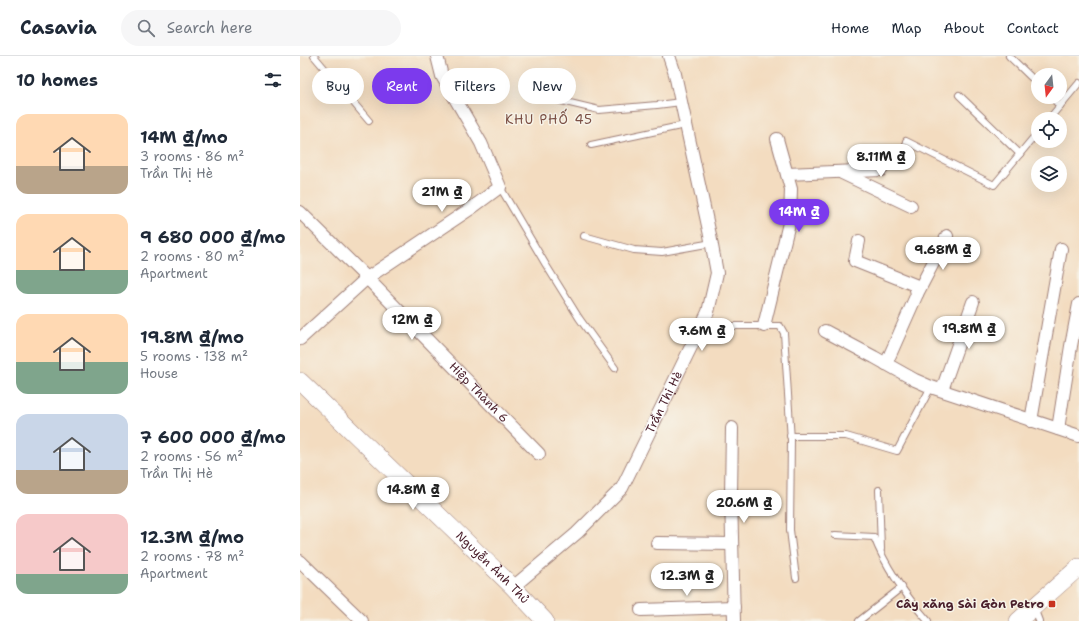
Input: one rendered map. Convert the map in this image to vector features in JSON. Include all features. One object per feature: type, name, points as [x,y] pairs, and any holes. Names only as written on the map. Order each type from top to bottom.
[{"type":"main road","name":"Nguyễn Ảnh Thủ","points":[[300,381],[513,587],[545,621]]},
{"type":"main road","points":[[1018,621],[1036,614],[1079,567]]},
{"type":"street","points":[[300,339],[367,278],[500,186],[481,143],[442,76],[437,56]]},
{"type":"street","name":"Trần Thị Hè","points":[[513,587],[577,533],[622,488],[708,312],[717,273],[712,243],[681,102],[669,56]]},
{"type":"street","points":[[764,326],[790,219],[791,189],[778,139]]},
{"type":"street","points":[[787,174],[881,170]]},
{"type":"street","points":[[840,172],[911,206]]},
{"type":"street","name":"Hiệp Thành 6","points":[[300,212],[367,278],[539,454]]},
{"type":"street","points":[[886,364],[917,294],[947,236]]},
{"type":"street","points":[[859,241],[855,261],[915,285],[917,294]]},
{"type":"street","points":[[1031,421],[1061,248]]},
{"type":"street","points":[[936,389],[973,302]]},
{"type":"street","points":[[1058,429],[1079,304]]},
{"type":"street","points":[[825,331],[915,380],[936,389],[1079,436]]},
{"type":"street","points":[[732,428],[732,544],[734,621]]},
{"type":"street","points":[[657,543],[732,544]]},
{"type":"street","points":[[300,561],[362,621]]},
{"type":"street","points":[[641,610],[734,607]]},
{"type":"lane","points":[[314,56],[369,121]]},
{"type":"lane","points":[[1009,56],[1031,77]]},
{"type":"lane","points":[[1055,112],[1079,83]]},
{"type":"lane","points":[[959,95],[1020,154]]},
{"type":"lane","points":[[574,104],[599,110],[681,102]]},
{"type":"lane","points":[[591,145],[685,125]]},
{"type":"lane","points":[[906,141],[994,185],[1031,141]]},
{"type":"lane","points":[[500,186],[579,318],[615,368]]},
{"type":"lane","points":[[584,236],[634,250],[662,252],[712,243]]},
{"type":"lane","points":[[702,326],[780,326],[784,333],[790,436],[790,530],[796,578]]},
{"type":"lane","points":[[790,436],[846,436],[897,451],[936,389]]},
{"type":"lane","points":[[879,490],[882,556]]},
{"type":"lane","points":[[835,535],[874,537],[882,556],[918,610],[928,621]]},
{"type":"lane","points":[[859,621],[902,587]]},
{"type":"place","name":"Cây xăng Sài Gòn Petro","points":[[1052,604]]},
{"type":"district","name":"KHU PHỐ 45","points":[[549,119]]}]
